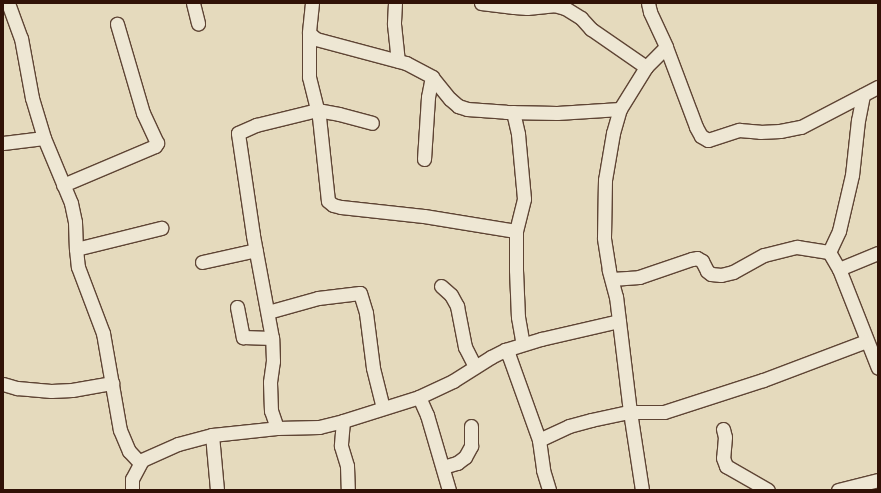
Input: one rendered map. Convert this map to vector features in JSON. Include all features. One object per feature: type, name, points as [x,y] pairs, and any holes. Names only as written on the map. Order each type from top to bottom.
[{"type":"street","points":[[8,3],[21,38],[32,98],[44,138],[71,203],[75,222],[78,267],[103,332],[120,430],[129,451],[140,463]]},
{"type":"street","points":[[193,3],[198,23]]},
{"type":"street","points":[[312,3],[308,44],[309,77],[320,128],[325,192],[328,201],[333,205],[424,216],[516,231]]},
{"type":"street","points":[[395,3],[394,24],[398,61]]},
{"type":"street","points":[[481,3],[514,5],[527,8],[554,5],[565,8],[581,18],[591,29],[646,67]]},
{"type":"street","points":[[648,3],[650,12],[666,47],[696,127],[701,136],[708,140],[738,130],[760,132],[780,131],[801,127],[878,87]]},
{"type":"street","points":[[63,185],[155,146],[157,143],[144,113],[117,24]]},
{"type":"street","points":[[310,33],[316,39],[398,61],[432,77],[450,99],[458,106],[474,110],[557,113],[620,109]]},
{"type":"street","points":[[642,490],[630,412],[619,321],[604,237],[606,226],[605,180],[613,133],[620,109],[646,67],[666,47]]},
{"type":"street","points":[[424,159],[428,97],[432,77]]},
{"type":"street","points":[[829,252],[839,231],[852,175],[858,120],[863,95]]},
{"type":"street","points":[[277,428],[271,411],[270,382],[273,361],[272,338],[256,250],[238,132],[256,125],[317,110],[340,114],[372,123]]},
{"type":"street","points":[[513,112],[518,134],[524,199],[516,231],[518,317],[522,344]]},
{"type":"street","points":[[3,143],[44,138]]},
{"type":"street","points":[[76,249],[161,228]]},
{"type":"street","points":[[612,279],[639,277],[697,258],[711,274],[721,275],[733,272],[764,255],[797,247],[829,252]]},
{"type":"street","points":[[202,262],[256,250]]},
{"type":"street","points":[[829,252],[839,269],[866,341],[878,368]]},
{"type":"street","points":[[839,269],[878,253]]},
{"type":"street","points":[[441,286],[451,294],[457,306],[465,347],[475,367]]},
{"type":"street","points":[[268,312],[318,298],[360,293],[366,313],[373,368],[383,408]]},
{"type":"street","points":[[238,307],[243,337],[272,338]]},
{"type":"street","points":[[132,490],[132,478],[140,463],[146,457],[178,444],[212,435],[277,428],[318,427],[343,421],[419,397],[453,381],[505,350],[522,344],[619,321]]},
{"type":"street","points":[[539,440],[569,426],[630,412],[664,412],[763,380],[866,341]]},
{"type":"street","points":[[505,350],[509,356],[539,440],[543,470],[549,490]]},
{"type":"street","points":[[3,384],[17,388],[51,391],[72,390],[112,383]]},
{"type":"street","points":[[419,397],[427,415],[449,490]]},
{"type":"street","points":[[343,421],[341,446],[347,466],[348,490]]},
{"type":"street","points":[[442,467],[457,463],[465,457],[471,446],[471,426]]},
{"type":"street","points":[[723,429],[725,437],[723,458],[726,466],[768,490]]},
{"type":"street","points":[[212,435],[217,490]]},
{"type":"street","points":[[838,490],[878,480]]}]
